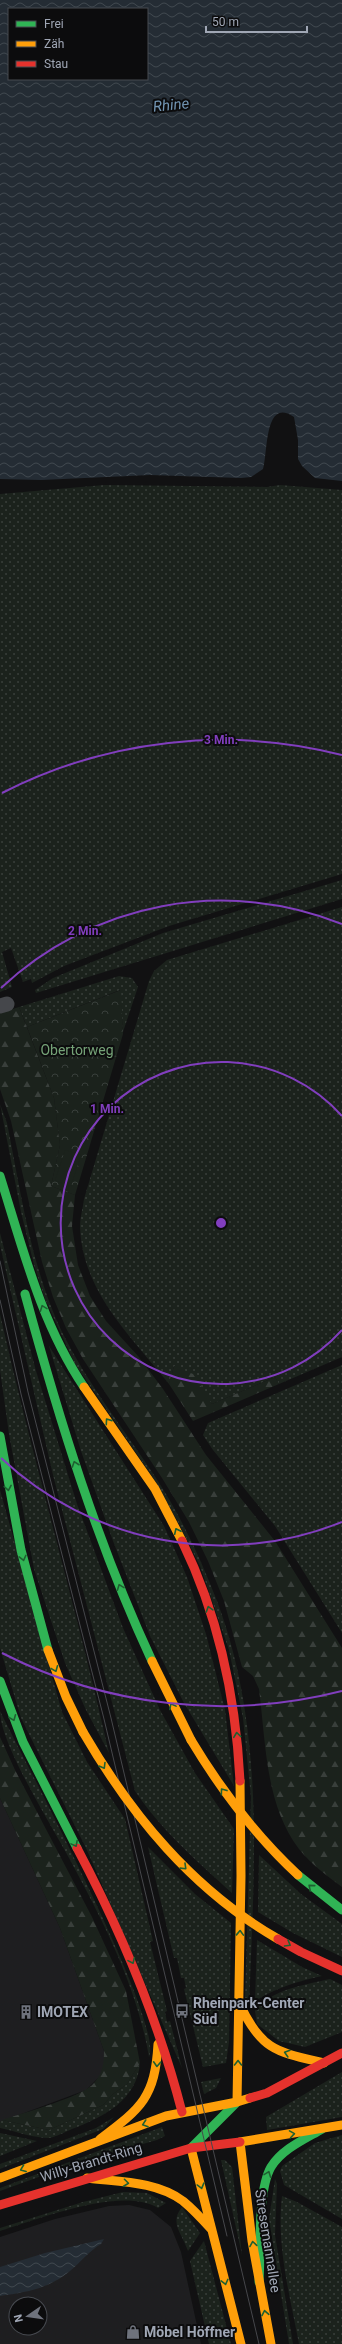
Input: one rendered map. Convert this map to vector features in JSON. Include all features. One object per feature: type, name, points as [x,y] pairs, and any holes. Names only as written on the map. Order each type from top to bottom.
[{"type":"main road","points":[[0,1176],[41,1303],[59,1344],[79,1379],[148,1479],[174,1525],[194,1566],[218,1639],[234,1710],[241,1788],[242,1867],[238,2000],[238,2115]]},
{"type":"main road","points":[[0,1186],[18,1267]]},
{"type":"main road","points":[[22,1282],[37,1342],[88,1501],[129,1613],[155,1671],[190,1740],[219,1786],[264,1842],[289,1868],[342,1910]]},
{"type":"main road","points":[[0,1436],[15,1520],[31,1592],[42,1632],[65,1693],[84,1732],[111,1780],[151,1833],[201,1884],[233,1909],[265,1931],[298,1950],[342,1971]]},
{"type":"main road","points":[[0,1681],[25,1748],[113,1918],[141,1981],[158,2025],[183,2115]]},
{"type":"main road","points":[[238,2000],[251,2029],[263,2041],[282,2052],[324,2063]]},
{"type":"main road","points":[[100,2139],[145,2101],[152,2088],[158,2067],[158,2025]]},
{"type":"main road","name":"Willy-Brandt-Ring","points":[[0,2178],[100,2139],[183,2115],[197,2109],[237,2102],[267,2093],[342,2053]]},
{"type":"main road","points":[[191,2148],[222,2128],[237,2102]]},
{"type":"main road","points":[[197,2109],[222,2128],[240,2138]]},
{"type":"main road","name":"Willy-Brandt-Ring","points":[[0,2205],[191,2148],[240,2138],[342,2126]]},
{"type":"main road","points":[[260,2282],[262,2207],[265,2183],[270,2168],[284,2153],[298,2142],[322,2129]]},
{"type":"main road","points":[[188,2134],[241,2344]]},
{"type":"main road","name":"Stresemannallee","points":[[240,2138],[260,2282],[271,2344]]},
{"type":"main road","points":[[87,2178],[148,2186],[165,2191],[188,2206],[213,2231]]},
{"type":"shaded area","points":[[0,1798],[60,1928],[104,2051],[104,2065],[100,2076],[86,2090],[0,2122]]},
{"type":"shaded area","points":[[129,2205],[150,2210],[171,2227],[181,2252],[201,2344],[0,2344],[0,2237],[55,2219],[109,2206]]},
{"type":"green space","points":[[104,485],[267,487],[280,485],[342,490],[342,874],[169,926],[64,966],[32,983],[31,979],[23,982],[11,948],[2,952],[12,987],[0,992],[0,494]]},
{"type":"green space","points":[[342,880],[342,899],[36,993],[35,990],[53,978],[163,933]]},
{"type":"green space","points":[[342,907],[342,1357],[279,1384],[275,1377],[212,1404],[174,1366],[169,1384],[111,1312],[89,1272],[83,1250],[80,1219],[84,1199],[149,981],[154,971],[167,960]]},
{"type":"green space","points":[[119,976],[132,978],[138,987],[123,1032],[120,990],[27,1027],[19,1007]]},
{"type":"green space","name":"Obertorweg","points":[[121,990],[123,1034],[75,1195],[51,1186],[60,1145],[54,1098],[27,1027]]},
{"type":"green space","points":[[19,1007],[54,1098],[60,1145],[51,1186],[75,1195],[72,1226],[78,1265],[90,1296],[106,1321],[138,1356],[163,1389],[206,1455],[275,1541],[342,1648],[342,1887],[309,1860],[299,1849],[279,1813],[269,1772],[259,1689],[253,1676],[242,1667],[224,1601],[208,1561],[189,1522],[162,1478],[83,1359],[66,1328],[53,1297],[42,1262],[11,1121],[0,1089],[0,1013]]},
{"type":"green space","points":[[0,1104],[7,1123],[28,1229],[42,1282],[51,1307],[72,1351],[106,1405],[154,1475],[181,1520],[217,1601],[233,1650],[243,1701],[250,1751],[253,1802],[253,1905],[249,2007],[245,1998],[251,1797],[243,1718],[229,1650],[200,1566],[179,1524],[152,1476],[75,1364],[45,1299],[34,1265],[21,1212]]},
{"type":"green space","points":[[65,1150],[81,1155],[71,1186],[55,1181]]},
{"type":"green space","points":[[0,1233],[36,1371],[77,1504],[123,1628],[160,1710],[195,1773],[234,1829],[232,1893],[168,1832],[135,1791],[53,1475],[0,1245]]},
{"type":"green space","points":[[0,1314],[26,1424],[83,1643],[109,1753],[86,1710],[65,1663],[34,1569],[9,1434],[0,1370]]},
{"type":"green space","points":[[49,1346],[164,1526],[187,1577],[206,1634],[225,1710],[234,1786],[184,1703],[150,1636],[113,1541],[81,1451]]},
{"type":"green space","points":[[342,1365],[342,1633],[275,1526],[213,1450],[203,1435],[208,1423]]},
{"type":"green space","points":[[174,1366],[193,1374],[212,1404],[275,1377],[279,1384],[193,1421],[169,1384]]},
{"type":"green space","points":[[0,1490],[62,1712],[87,1762],[125,1819],[153,1941],[150,1942],[167,2011],[165,2012],[167,2022],[170,2021],[182,2068],[86,1848],[21,1718],[0,1648]]},
{"type":"green space","points":[[0,1711],[61,1832],[115,1945],[136,1995],[148,2034],[149,2057],[144,2031],[136,2005],[117,1954],[82,1882],[17,1764],[2,1725]]},
{"type":"green space","points":[[0,1737],[15,1770],[92,1917],[126,1991],[140,2063],[127,2084],[113,2094],[103,2105],[49,2130],[2,2120],[65,2099],[88,2088],[94,2083],[101,2072],[104,2051],[60,1928],[0,1798]]},
{"type":"green space","points":[[148,1847],[195,1894],[231,1923],[229,2042],[226,2063],[203,2067],[184,1989],[186,1988],[184,1978],[181,1978],[177,1958],[174,1958]]},
{"type":"green space","points":[[259,1855],[301,1894],[342,1924],[342,1957],[293,1933],[258,1912]]},
{"type":"green space","points":[[257,1940],[302,1967],[322,1976],[287,1986],[271,1992],[255,2001]]},
{"type":"green space","points":[[330,1979],[342,1985],[342,2032],[305,2047],[279,2041],[257,2024],[255,2011],[270,1998],[289,1989]]},
{"type":"green space","points":[[140,2063],[138,2076],[126,2097],[107,2113],[96,2119],[58,2136],[49,2138],[30,2136],[0,2128],[0,2122],[2,2120],[49,2130],[103,2105],[113,2094],[127,2084]]},
{"type":"green space","points":[[342,2072],[342,2117],[267,2130],[266,2117]]},
{"type":"green space","points":[[221,2078],[216,2088],[204,2094],[201,2082]]},
{"type":"green space","points":[[114,2117],[103,2129],[0,2169],[0,2164],[96,2128]]},
{"type":"green space","points":[[162,2127],[165,2136],[157,2140],[86,2160],[0,2191],[0,2188]]},
{"type":"green space","points":[[0,2133],[37,2141],[0,2156]]},
{"type":"green space","points":[[342,2135],[342,2219],[284,2185],[280,2171],[282,2166],[315,2143]]},
{"type":"green space","points":[[221,2160],[225,2160],[232,2167],[242,2255]]},
{"type":"green space","points":[[275,2179],[277,2184],[275,2235],[293,2344],[289,2344],[269,2219]]},
{"type":"green space","points":[[123,2192],[147,2193],[166,2203],[158,2208],[142,2202],[102,2202],[58,2213],[0,2231],[0,2228],[83,2202]]},
{"type":"green space","points":[[282,2196],[297,2202],[342,2227],[342,2344],[299,2344],[282,2252]]},
{"type":"green space","points":[[182,2207],[200,2233],[188,2251],[177,2223],[178,2213]]},
{"type":"green space","points":[[204,2241],[231,2344],[209,2344],[190,2261]]},
{"type":"water","name":"Rhine","points":[[0,0],[342,0],[342,481],[315,478],[302,466],[298,459],[298,440],[294,417],[284,413],[277,414],[272,420],[269,429],[263,469],[251,477],[150,475],[41,480],[0,479]]},
{"type":"water","points":[[104,2239],[101,2244],[70,2271],[54,2282],[37,2289],[0,2296],[0,2267],[45,2253]]},
{"type":"tram line","points":[[0,1261],[28,1392],[111,1718],[259,2344]]},
{"type":"tram line","points":[[0,1300],[21,1394],[104,1719],[227,2236]]},
{"type":"traffic: fast","points":[[0,1176],[34,1285],[56,1337],[69,1363],[84,1387]]},
{"type":"traffic: fast","points":[[25,1294],[51,1387],[81,1480],[114,1571],[152,1661]]},
{"type":"traffic: fast","points":[[0,1436],[21,1550],[48,1650]]},
{"type":"traffic: fast","points":[[0,1681],[23,1742],[77,1848]]},
{"type":"traffic: fast","points":[[298,1875],[342,1910]]},
{"type":"traffic: fast","points":[[191,2148],[237,2102]]},
{"type":"traffic: fast","points":[[259,2282],[260,2223],[264,2191],[271,2167],[287,2150],[322,2129]]},
{"type":"traffic: slow","points":[[84,1387],[155,1489],[182,1541]]},
{"type":"traffic: slow","points":[[48,1650],[66,1697],[83,1732]]},
{"type":"traffic: slow","points":[[152,1661],[191,1740]]},
{"type":"traffic: slow","points":[[83,1732],[122,1793],[167,1849],[219,1898],[247,1919],[278,1939]]},
{"type":"traffic: slow","points":[[191,1740],[214,1777],[253,1828],[298,1875]]},
{"type":"traffic: slow","points":[[240,1781],[241,1876],[237,2102],[250,2098]]},
{"type":"traffic: slow","points":[[240,2005],[248,2020],[264,2041],[283,2052],[324,2063]]},
{"type":"traffic: slow","points":[[100,2139],[136,2110],[143,2100],[149,2090],[153,2077],[158,2044]]},
{"type":"traffic: slow","points":[[0,2178],[166,2116],[237,2102]]},
{"type":"traffic: slow","points":[[240,2142],[342,2125]]},
{"type":"traffic: slow","points":[[240,2142],[252,2241],[271,2344]]},
{"type":"traffic: slow","points":[[191,2148],[241,2344]]},
{"type":"traffic: slow","points":[[87,2178],[149,2186],[172,2194],[195,2211],[212,2230]]},
{"type":"traffic: jam","points":[[182,1541],[206,1598],[223,1658],[234,1719],[240,1781]]},
{"type":"traffic: jam","points":[[77,1848],[124,1944],[162,2043],[182,2112]]},
{"type":"traffic: jam","points":[[278,1939],[301,1952],[342,1971]]},
{"type":"traffic: jam","points":[[250,2098],[267,2093],[342,2053]]},
{"type":"traffic: jam","points":[[0,2205],[191,2148],[240,2142]]},
{"type":"place","name":"Rheinpark-Center Süd","points":[[182,2011]]},
{"type":"place","name":"IMOTEX","points":[[26,2012]]},
{"type":"place","name":"Möbel Höffner","points":[[133,2332]]}]
